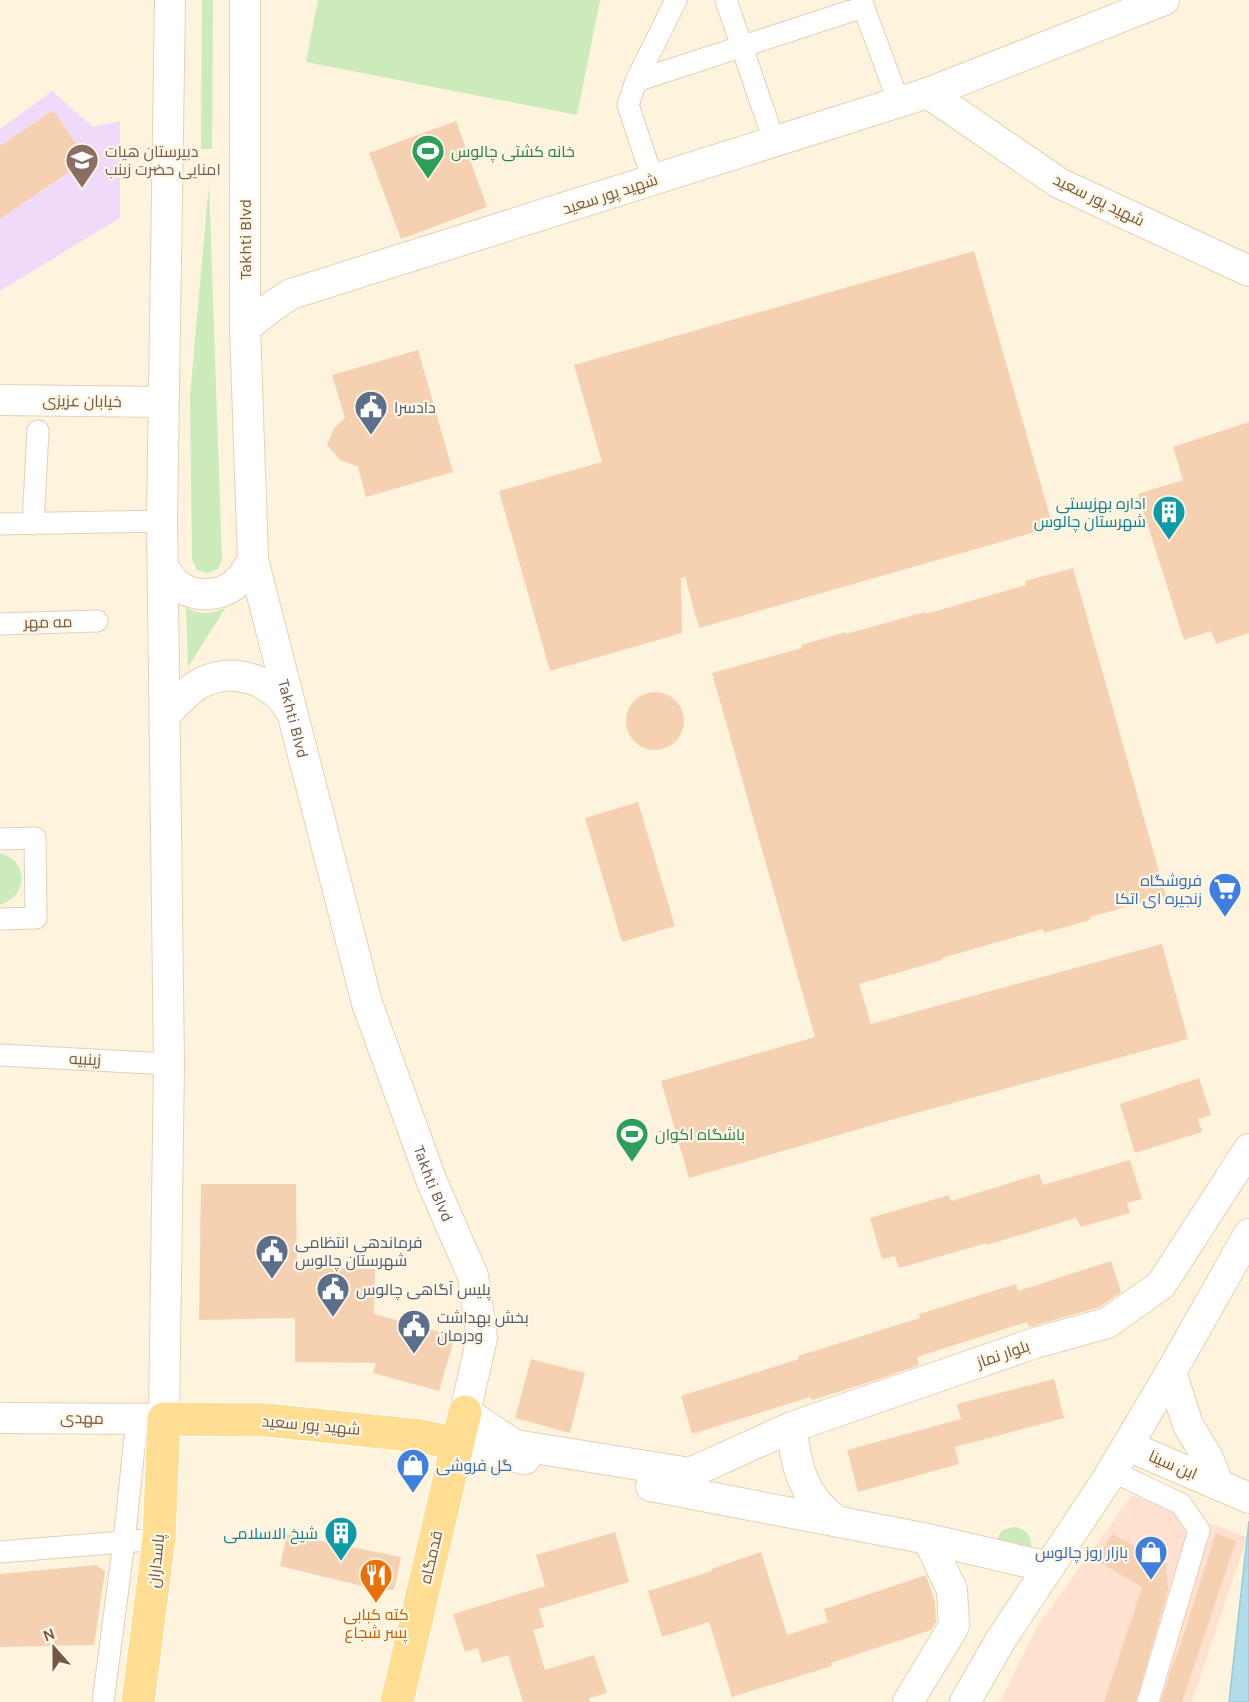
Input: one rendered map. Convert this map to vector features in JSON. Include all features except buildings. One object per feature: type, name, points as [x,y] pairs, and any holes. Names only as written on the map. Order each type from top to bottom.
[{"type":"main road","points":[[150,1419],[169,1064],[162,521],[170,0]]},
{"type":"main road","name":"Takhti Blvd","points":[[245,0],[245,328],[253,560],[367,1003],[432,1182],[474,1276],[482,1338],[465,1412]]},
{"type":"main road","name":"شهید پور سعید","points":[[245,328],[291,294],[899,103],[1164,0]]},
{"type":"main road","name":"شهید پور سعید","points":[[928,93],[1059,183],[1249,271]]},
{"type":"main road","points":[[245,262],[267,286],[291,294]]},
{"type":"main road","name":"خیابان عزیزی","points":[[0,400],[164,402]]},
{"type":"main road","points":[[163,567],[171,579],[183,589],[197,594],[212,594],[227,590],[239,580],[253,560]]},
{"type":"main road","points":[[165,715],[200,684],[221,676],[243,676],[273,690],[282,698],[294,717]]},
{"type":"main road","name":"بلوار نماز","points":[[465,1412],[515,1445],[690,1473],[792,1427],[1035,1343],[1107,1323],[1161,1285],[1249,1149]]},
{"type":"main road","points":[[965,1702],[1000,1641],[1128,1446],[1249,1234]]},
{"type":"main road","points":[[1171,1372],[1188,1425],[1208,1458],[1218,1485]]},
{"type":"main road","name":"قدمگاه","points":[[397,1702],[465,1412]]},
{"type":"main road","name":"مهدی","points":[[0,1418],[150,1419]]},
{"type":"main road","name":"شهید پور سعید","points":[[150,1419],[267,1420],[420,1436],[457,1444]]},
{"type":"main road","name":"پاسداران","points":[[138,1702],[159,1539],[150,1419]]},
{"type":"main road","points":[[792,1427],[796,1459],[803,1481],[817,1505],[840,1522]]},
{"type":"main road","points":[[457,1444],[623,1481],[928,1539],[1048,1568]]},
{"type":"main road","name":"ابن سینا","points":[[1128,1446],[1249,1498]]},
{"type":"main road","points":[[908,1702],[954,1626],[952,1590],[928,1539]]},
{"type":"street","points":[[653,180],[628,105],[636,81],[676,0]]},
{"type":"street","points":[[726,0],[774,141]]},
{"type":"street","points":[[636,81],[862,3],[899,103]]},
{"type":"street","points":[[33,524],[38,431]]},
{"type":"street","points":[[0,524],[162,521]]},
{"type":"street","name":"مه مهر","points":[[0,624],[97,621]]},
{"type":"street","points":[[0,838],[35,838],[36,918],[0,919]]},
{"type":"street","name":"زینبیه","points":[[0,1055],[169,1064]]},
{"type":"street","points":[[103,1702],[124,1542],[150,1419]]},
{"type":"street","points":[[1112,1471],[1181,1504],[1199,1530],[1148,1702]]},
{"type":"street","points":[[0,1552],[159,1539]]},
{"type":"shaded area","name":"دبیرستان هیات امنایی حضرت زینب","points":[[52,91],[93,127],[120,121],[120,218],[0,291],[0,219],[87,160],[53,110],[0,146],[0,129]]},
{"type":"shaded area","name":"بازار روز چالوس","points":[[1132,1495],[1247,1537],[1192,1702],[1000,1702],[1038,1625]]},
{"type":"green space","points":[[202,0],[213,0],[212,149],[201,149]]},
{"type":"green space","points":[[318,0],[600,0],[577,115],[306,62]]},
{"type":"green space","points":[[209,183],[222,560],[218,569],[208,573],[197,570],[192,559],[190,396]]},
{"type":"green space","points":[[226,607],[188,667],[186,608],[206,613],[216,612]]},
{"type":"green space","points":[[0,853],[17,863],[22,879],[16,894],[9,901],[0,905]]},
{"type":"green space","points":[[1013,1527],[1022,1529],[1028,1534],[1031,1551],[996,1541],[1002,1530]]},
{"type":"water","points":[[1249,1521],[1249,1702],[1229,1702]]},
{"type":"place","name":"خانه کشتی چالوس","points":[[428,180]]},
{"type":"place","name":"دبیرستان هیات امنایی حضرت زینب","points":[[82,189]]},
{"type":"place","name":"دادسرا","points":[[371,436]]},
{"type":"place","name":"اداره بهزیستی شهرستان چالوس","points":[[1169,541]]},
{"type":"place","name":"فروشگاه زنجیره ای اتکا","points":[[1225,918]]},
{"type":"place","name":"باشگاه اکوان","points":[[632,1163]]},
{"type":"place","name":"فرماندهی انتظامی شهرستان چالوس","points":[[272,1280]]},
{"type":"place","name":"پلیس آگاهی چالوس","points":[[333,1318]]},
{"type":"place","name":"بخش بهداشت ودرمان","points":[[414,1355]]},
{"type":"place","name":"گل فروشی","points":[[413,1494]]},
{"type":"place","name":"شیخ الاسلامی","points":[[341,1562]]},
{"type":"place","name":"بازار روز چالوس","points":[[1151,1581]]},
{"type":"place","name":"کته کبابی پسر شجاع","points":[[376,1604]]}]
